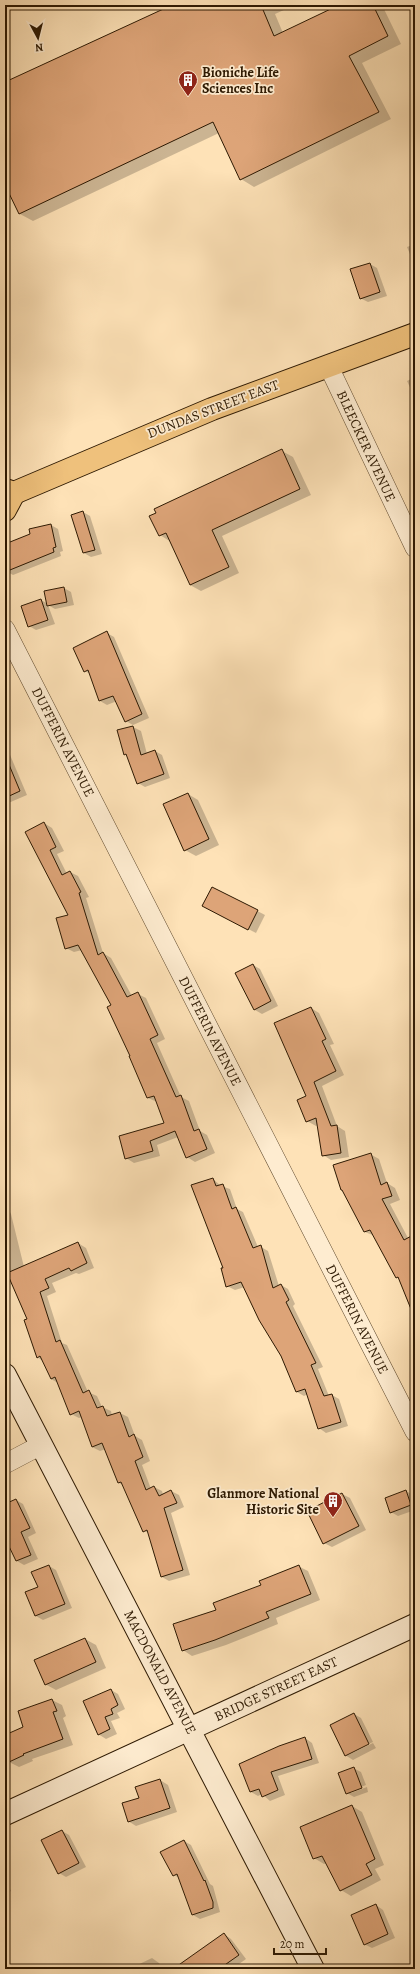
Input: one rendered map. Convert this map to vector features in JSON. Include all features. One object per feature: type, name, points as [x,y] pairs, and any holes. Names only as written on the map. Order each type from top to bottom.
[{"type":"main road","name":"DUNDAS STREET EAST","points":[[8,498],[205,411],[415,334]]},
{"type":"street","name":"BLEECKER AVENUE","points":[[328,365],[415,548]]},
{"type":"street","name":"DUFFERIN AVENUE","points":[[5,629],[415,1432]]},
{"type":"street","name":"MACDONALD AVENUE","points":[[5,1375],[190,1729],[313,1969]]},
{"type":"street","points":[[5,1464],[41,1445]]},
{"type":"street","name":"BRIDGE STREET EAST","points":[[5,1814],[415,1625]]},
{"type":"building","name":"Bioniche Life Sciences Inc","points":[[172,5],[261,5],[274,36],[339,5],[373,5],[388,36],[349,56],[379,112],[240,180],[213,122],[19,214],[5,185],[5,82]]},
{"type":"building","points":[[370,263],[380,292],[360,299],[350,269]]},
{"type":"building","points":[[282,449],[300,489],[212,530],[229,567],[190,585],[166,533],[159,536],[149,516],[156,513],[154,509]]},
{"type":"building","points":[[83,511],[95,550],[83,553],[71,515]]},
{"type":"building","points":[[51,524],[56,547],[53,548],[54,552],[5,572],[5,544],[30,534],[29,529]]},
{"type":"building","points":[[64,587],[67,602],[47,606],[44,591]]},
{"type":"building","points":[[41,599],[48,620],[28,627],[21,606]]},
{"type":"building","points":[[107,631],[142,714],[125,722],[113,696],[99,701],[88,670],[84,672],[73,648]]},
{"type":"building","points":[[133,726],[141,755],[155,750],[164,774],[137,784],[126,754],[124,755],[117,730]]},
{"type":"building","points":[[5,755],[20,791],[5,798]]},
{"type":"building","points":[[188,793],[209,839],[184,851],[163,804]]},
{"type":"building","points":[[44,822],[56,847],[50,850],[62,875],[70,871],[81,892],[79,893],[98,955],[103,952],[127,997],[138,992],[158,1035],[150,1039],[176,1097],[181,1095],[194,1131],[199,1129],[207,1149],[186,1158],[175,1131],[150,1141],[153,1151],[125,1159],[119,1136],[164,1123],[154,1096],[147,1098],[130,1056],[107,1007],[111,1005],[78,945],[65,949],[56,918],[68,915],[25,832]]},
{"type":"building","points":[[212,887],[258,910],[248,930],[202,906]]},
{"type":"building","points":[[253,964],[271,1001],[254,1010],[235,973]]},
{"type":"building","points":[[311,1007],[326,1039],[322,1041],[336,1071],[314,1082],[331,1126],[337,1125],[341,1153],[322,1156],[316,1118],[306,1122],[297,1100],[306,1096],[274,1023]]},
{"type":"building","points":[[371,1153],[381,1185],[387,1182],[392,1196],[382,1199],[404,1240],[415,1234],[415,1319],[398,1277],[396,1278],[370,1230],[364,1232],[341,1190],[333,1165]]},
{"type":"building","points":[[213,1178],[216,1186],[223,1184],[232,1209],[236,1207],[253,1248],[261,1245],[273,1288],[281,1284],[289,1300],[286,1302],[316,1363],[311,1365],[324,1396],[332,1394],[341,1422],[318,1429],[305,1389],[296,1392],[281,1356],[259,1320],[241,1282],[226,1287],[221,1268],[223,1268],[191,1185]]},
{"type":"building","points":[[78,1242],[87,1263],[71,1271],[69,1268],[45,1279],[49,1288],[40,1292],[56,1342],[60,1340],[83,1393],[89,1390],[97,1408],[103,1406],[107,1416],[120,1412],[129,1437],[134,1434],[143,1457],[135,1461],[146,1490],[154,1486],[159,1496],[171,1490],[177,1503],[164,1508],[183,1570],[161,1577],[147,1530],[143,1532],[121,1482],[118,1483],[102,1443],[92,1447],[79,1411],[70,1415],[55,1377],[51,1379],[40,1356],[37,1358],[24,1320],[27,1319],[7,1273]]},
{"type":"building","points":[[406,1490],[411,1505],[390,1513],[385,1498]]},
{"type":"building","name":"Glanmore National Historic Site","points":[[342,1493],[359,1526],[323,1544],[307,1511]]},
{"type":"building","points":[[16,1499],[30,1528],[21,1532],[31,1555],[16,1561],[5,1538],[5,1504]]},
{"type":"building","points":[[49,1565],[65,1604],[35,1616],[25,1592],[38,1587],[31,1572]]},
{"type":"building","points":[[299,1565],[311,1594],[266,1612],[269,1618],[215,1640],[182,1651],[173,1624],[216,1610],[213,1603],[261,1585],[259,1581]]},
{"type":"building","points":[[85,1638],[96,1662],[45,1685],[34,1660]]},
{"type":"building","points":[[111,1689],[118,1705],[111,1709],[113,1714],[105,1717],[110,1729],[98,1735],[83,1701]]},
{"type":"building","points":[[52,1699],[57,1711],[53,1712],[63,1739],[23,1754],[24,1755],[9,1762],[5,1754],[5,1735],[23,1727],[18,1711]]},
{"type":"building","points":[[354,1713],[369,1744],[345,1756],[330,1725]]},
{"type":"building","points":[[305,1737],[312,1759],[271,1772],[278,1790],[262,1797],[259,1789],[250,1792],[239,1764],[279,1746]]},
{"type":"building","points":[[354,1767],[362,1788],[346,1794],[338,1773]]},
{"type":"building","points":[[160,1779],[170,1808],[128,1822],[122,1803],[139,1798],[135,1787]]},
{"type":"building","points":[[352,1805],[375,1859],[366,1864],[372,1875],[340,1891],[322,1856],[313,1859],[300,1827]]},
{"type":"building","points":[[62,1830],[79,1863],[58,1874],[41,1840]]},
{"type":"building","points":[[184,1840],[204,1881],[205,1880],[213,1902],[213,1908],[192,1915],[177,1874],[173,1876],[160,1852]]},
{"type":"building","points":[[376,1904],[388,1934],[364,1945],[351,1915]]},
{"type":"building","points":[[224,1933],[239,1955],[219,1969],[173,1969]]},
{"type":"place","name":"Bioniche Life Sciences Inc","points":[[188,97]]},
{"type":"place","name":"Glanmore National Historic Site","points":[[333,1518]]}]
